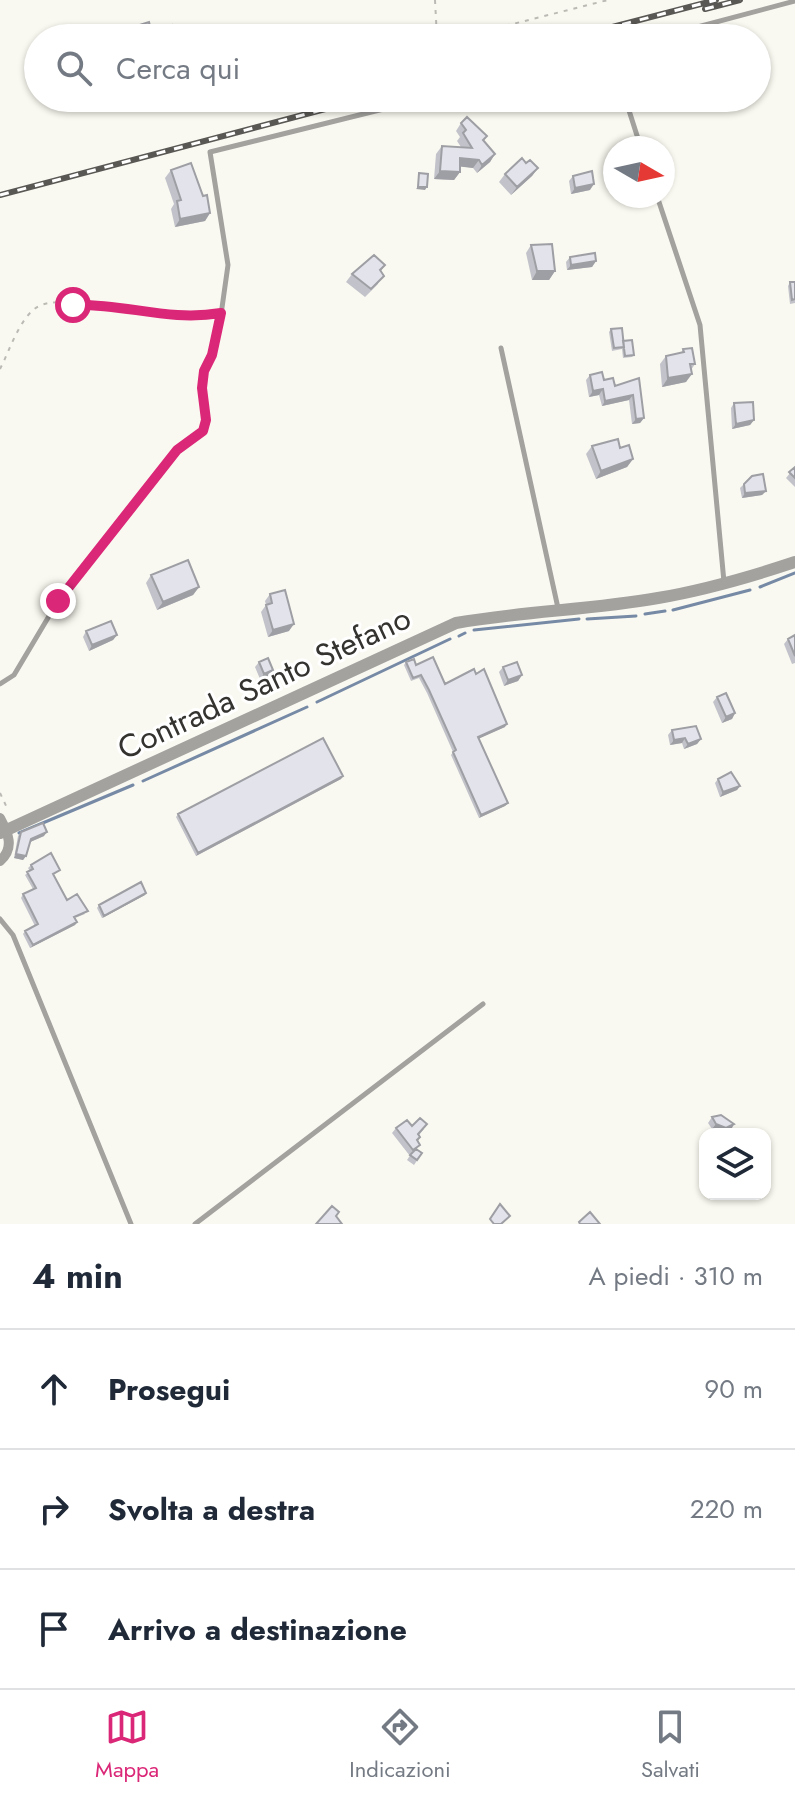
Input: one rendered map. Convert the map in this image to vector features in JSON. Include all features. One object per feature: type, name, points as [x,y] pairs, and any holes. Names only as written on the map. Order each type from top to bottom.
[{"type":"street","name":"Contrada Santo Stefano","points":[[2,827],[456,623],[656,598],[725,583],[795,562]]},
{"type":"street","points":[[0,861],[7,854],[10,844],[2,827]]},
{"type":"lane","points":[[709,24],[795,1]]},
{"type":"lane","points":[[0,684],[14,675],[58,601],[177,450],[203,431],[206,420],[202,399],[204,371],[212,355],[228,265],[210,152],[371,112]]},
{"type":"lane","points":[[629,112],[637,136]]},
{"type":"lane","points":[[661,208],[700,325],[725,583]]},
{"type":"lane","points":[[501,348],[558,609]]},
{"type":"lane","points":[[0,919],[13,935],[131,1224]]},
{"type":"lane","points":[[195,1224],[483,1004]]},
{"type":"path","points":[[435,0],[436,24]]},
{"type":"path","points":[[513,24],[608,0]]},
{"type":"path","points":[[0,369],[27,316],[39,306],[53,302],[106,304],[145,314],[190,318],[221,313]]},
{"type":"building","points":[[467,117],[487,136],[483,140],[495,154],[482,165],[479,160],[460,158],[460,172],[440,171],[442,146],[472,148],[461,123]]},
{"type":"building","points":[[522,158],[526,163],[530,160],[538,168],[517,187],[505,174]]},
{"type":"building","points":[[191,163],[203,196],[207,195],[210,213],[180,219],[177,201],[181,200],[171,170]]},
{"type":"building","points":[[592,171],[594,184],[575,188],[573,176]]},
{"type":"building","points":[[419,173],[428,174],[427,187],[418,187]]},
{"type":"building","points":[[552,244],[555,271],[537,271],[531,245]]},
{"type":"building","points":[[595,253],[596,261],[571,265],[570,257]]},
{"type":"building","points":[[374,255],[385,265],[380,270],[384,276],[371,289],[352,274]]},
{"type":"building","points":[[790,282],[795,282],[795,299],[792,300]]},
{"type":"building","points":[[622,328],[624,347],[614,348],[611,329]]},
{"type":"building","points":[[632,340],[634,355],[625,356],[623,341]]},
{"type":"building","points":[[692,348],[695,364],[690,364],[692,374],[668,378],[666,356]]},
{"type":"building","points":[[602,372],[604,380],[613,378],[615,386],[639,378],[644,418],[636,419],[633,395],[605,401],[603,389],[593,391],[590,375]]},
{"type":"building","points":[[753,402],[754,420],[736,424],[734,403]]},
{"type":"building","points":[[618,439],[620,448],[629,445],[633,459],[601,471],[592,446]]},
{"type":"building","points":[[763,474],[766,491],[745,493],[744,484],[752,476]]},
{"type":"building","points":[[188,560],[199,587],[163,602],[151,575]]},
{"type":"building","points":[[285,590],[294,624],[273,630],[266,605],[272,603],[270,594]]},
{"type":"building","points":[[111,621],[117,635],[92,645],[86,631]]},
{"type":"building","points":[[795,635],[795,656],[788,639]]},
{"type":"building","points":[[433,657],[445,684],[474,669],[476,674],[484,669],[507,724],[478,737],[508,803],[481,815],[429,690],[421,675],[413,678],[406,662],[414,659],[416,665]]},
{"type":"building","points":[[268,658],[273,670],[264,674],[259,662]]},
{"type":"building","points":[[517,662],[522,675],[508,680],[503,667]]},
{"type":"building","points":[[726,693],[735,713],[726,717],[717,697]]},
{"type":"building","points":[[696,726],[701,739],[688,744],[685,738],[674,740],[672,730]]},
{"type":"building","points":[[323,738],[343,776],[198,853],[178,814]]},
{"type":"building","points":[[731,772],[740,786],[723,792],[718,779]]},
{"type":"building","points":[[43,823],[47,832],[31,839],[26,856],[16,854],[21,832]]},
{"type":"building","points":[[51,853],[60,870],[53,874],[67,900],[77,894],[88,911],[74,917],[77,922],[33,945],[25,931],[38,924],[23,894],[36,888],[27,872],[33,869],[31,865]]},
{"type":"building","points":[[141,882],[146,893],[104,916],[99,905]]},
{"type":"building","points":[[721,1115],[734,1124],[726,1128],[716,1124],[712,1117]]},
{"type":"building","points":[[420,1118],[427,1124],[418,1134],[420,1145],[413,1150],[396,1128],[407,1120],[412,1126]]},
{"type":"building","points":[[416,1149],[422,1153],[417,1160],[410,1155]]},
{"type":"building","points":[[500,1204],[510,1216],[501,1224],[494,1224],[490,1219]]},
{"type":"building","points":[[332,1206],[339,1212],[336,1216],[342,1224],[316,1224]]},
{"type":"building","points":[[590,1212],[600,1224],[580,1224],[579,1222]]},
{"type":"waterway","points":[[760,587],[795,573]]},
{"type":"waterway","points":[[673,610],[750,590]]},
{"type":"waterway","points":[[645,614],[665,611]]},
{"type":"waterway","points":[[587,619],[636,616]]},
{"type":"waterway","points":[[474,630],[579,619]]},
{"type":"waterway","points":[[459,636],[465,633]]},
{"type":"waterway","points":[[317,702],[450,639]]},
{"type":"waterway","points":[[143,781],[307,707]]},
{"type":"waterway","points":[[19,833],[133,785]]},
{"type":"railway","points":[[624,24],[716,0]]},
{"type":"railway","points":[[705,9],[740,0]]},
{"type":"railway","points":[[0,195],[314,112]]},
{"type":"route","points":[[58,601],[177,450],[203,431],[206,420],[202,388],[204,371],[212,355],[221,313],[190,318],[120,310],[106,304],[73,305]]}]
